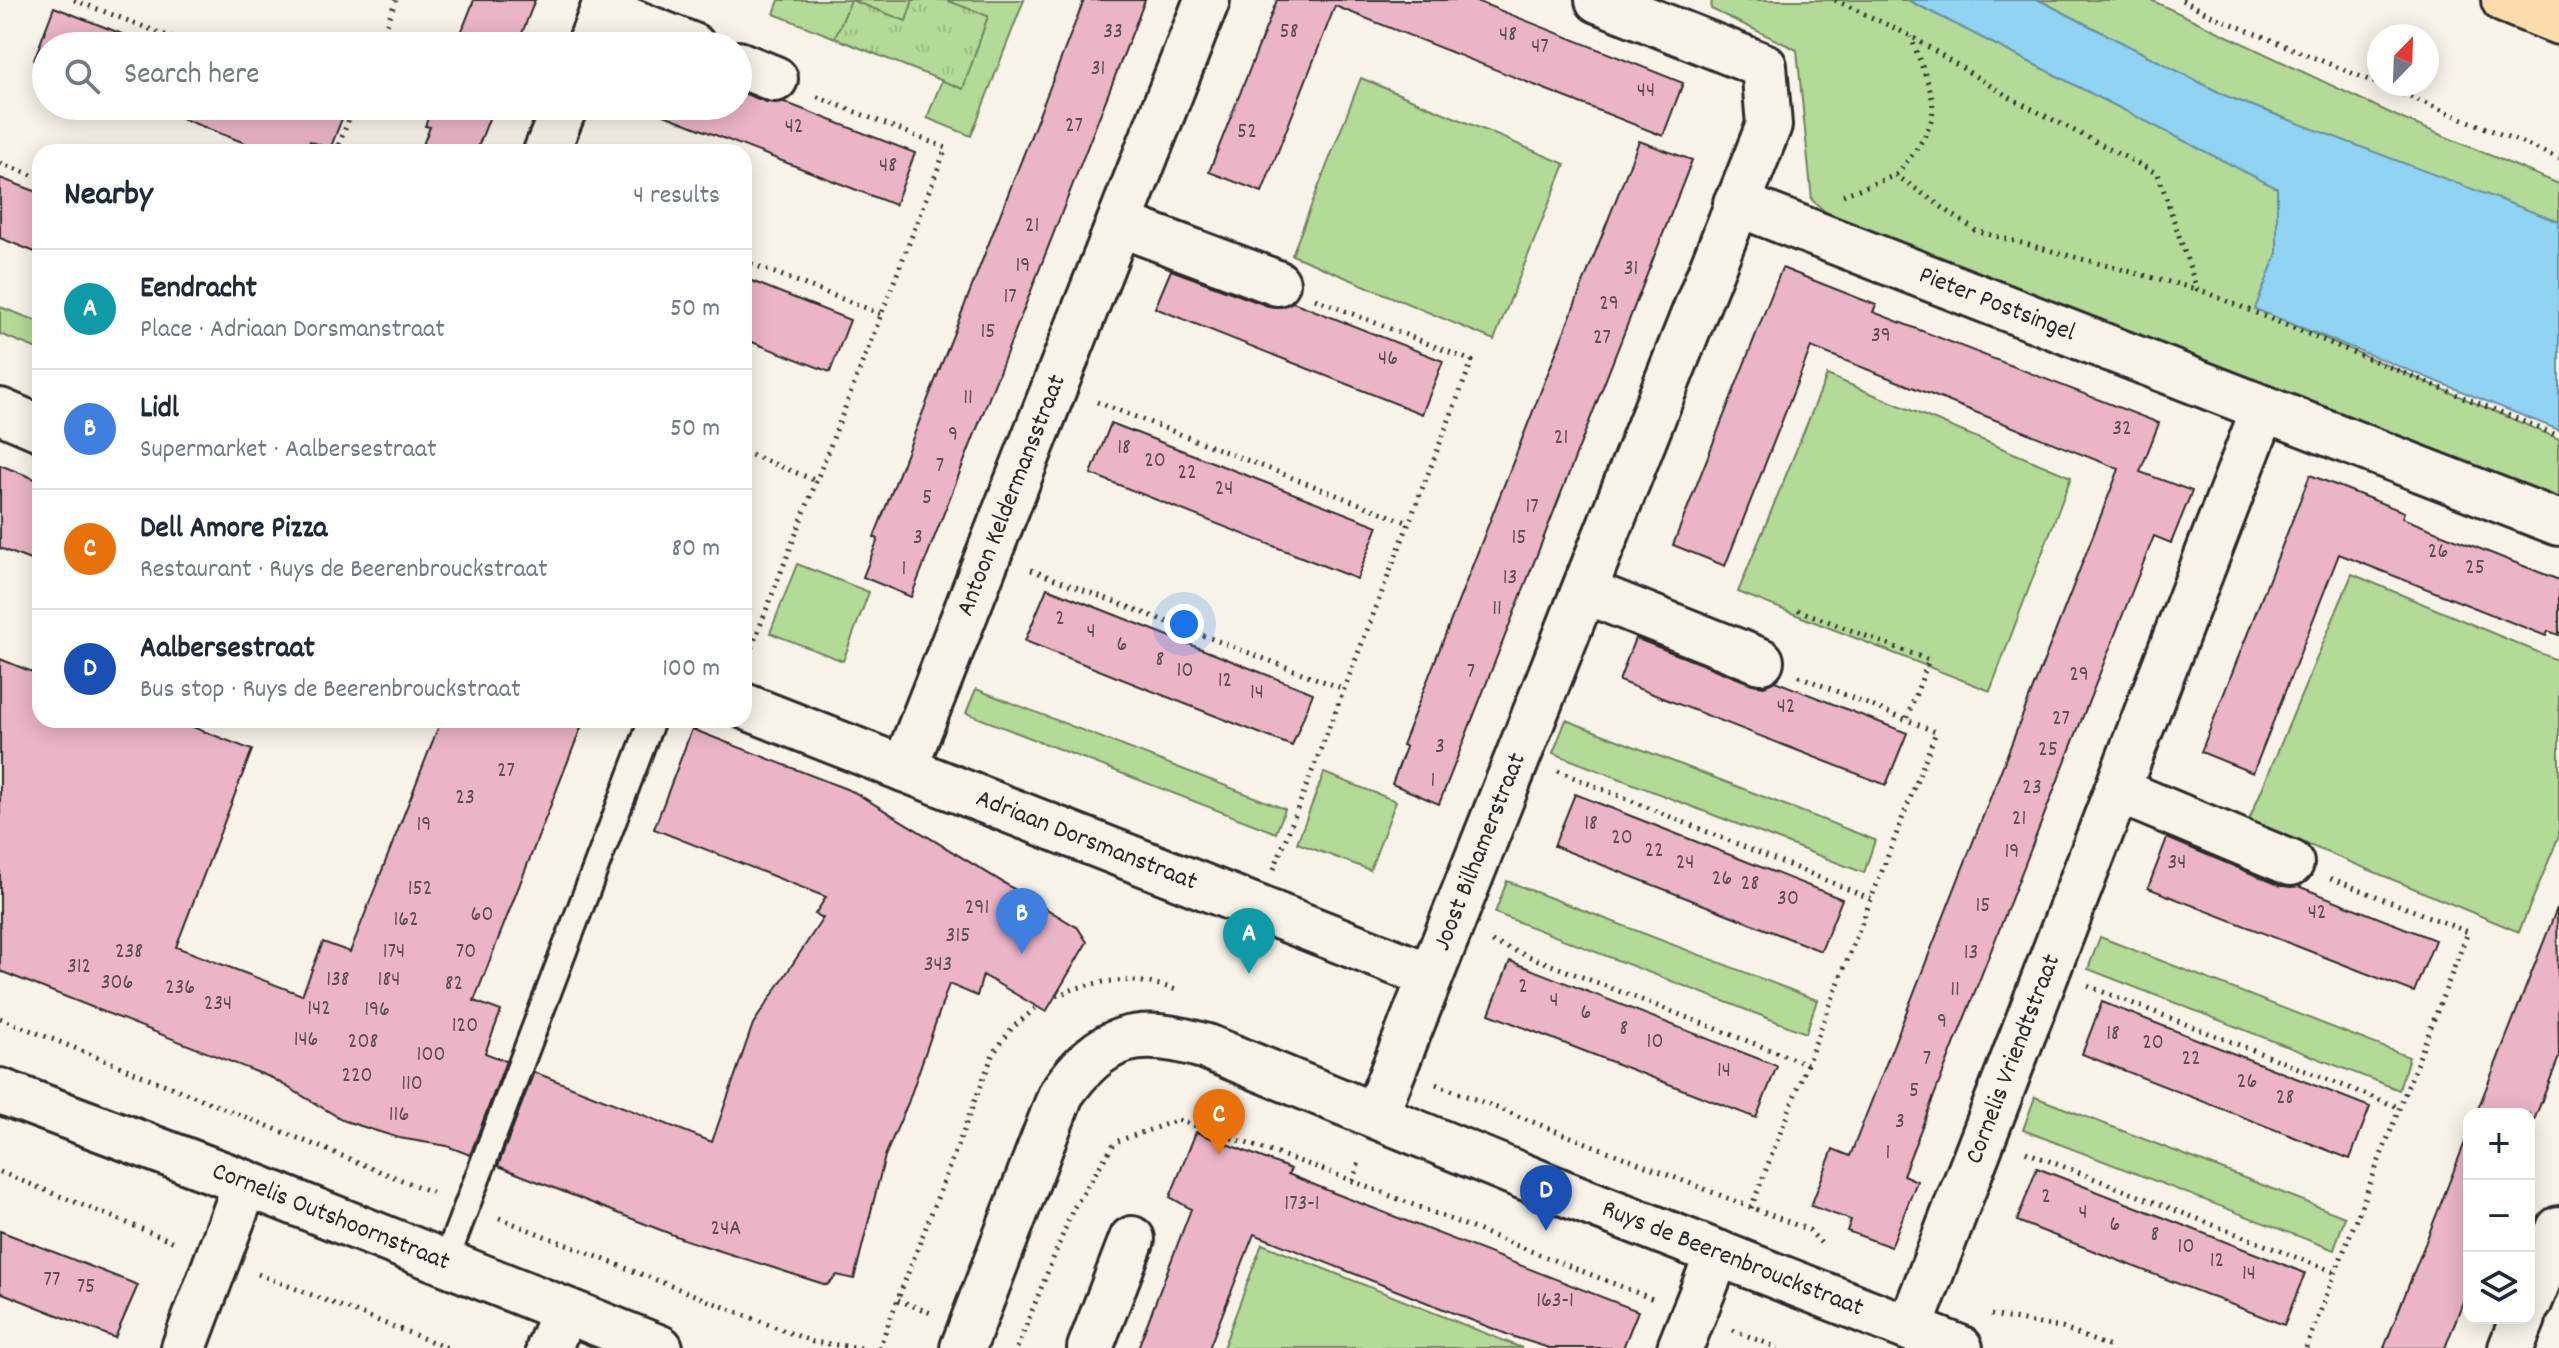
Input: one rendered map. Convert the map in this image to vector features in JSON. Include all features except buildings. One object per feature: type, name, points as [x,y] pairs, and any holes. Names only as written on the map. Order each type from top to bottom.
[{"type":"main road","points":[[2504,0],[2559,22]]},
{"type":"street","name":"Antoon Keldermansstraat","points":[[904,769],[1207,0]]},
{"type":"street","points":[[1598,0],[1764,66],[1769,125],[1736,203]]},
{"type":"street","points":[[599,19],[644,32]]},
{"type":"street","points":[[549,144],[559,120]]},
{"type":"street","name":"Pieter Postsingel","points":[[1736,203],[2559,523]]},
{"type":"street","name":"Joost Bilhamerstraat","points":[[1376,1114],[1448,924],[1585,591],[1736,203]]},
{"type":"street","points":[[1120,224],[1277,283]]},
{"type":"street","name":"Cornelis Vriendtstraat","points":[[1910,1328],[2050,971],[2264,408]]},
{"type":"street","points":[[0,411],[32,425]]},
{"type":"street","points":[[1585,591],[1761,661]]},
{"type":"street","name":"Adriaan Dorsmanstraat","points":[[752,709],[1428,975]]},
{"type":"street","points":[[2119,791],[2291,863]]},
{"type":"street","name":"Ruys de Beerenbrouckstraat","points":[[963,1348],[1061,1094],[1079,1068],[1095,1055],[1114,1044],[1146,1035],[1170,1035],[1207,1047],[1960,1348]]},
{"type":"street","name":"Cornelis Outshoornstraat","points":[[0,1091],[246,1183],[445,1263],[556,1330],[660,1348]]},
{"type":"street","points":[[184,1348],[246,1183]]},
{"type":"street","points":[[2535,1288],[2559,1229]]},
{"type":"street","points":[[1090,1348],[1132,1239]]},
{"type":"street","points":[[1686,1331],[1718,1253]]},
{"type":"street","points":[[2511,1348],[2521,1324]]},
{"type":"lane","points":[[445,1263],[649,728]]},
{"type":"path","points":[[74,0],[157,32]]},
{"type":"path","points":[[383,32],[396,0]]},
{"type":"path","points":[[1835,0],[1911,36],[2007,96],[2158,174],[2197,289]]},
{"type":"path","points":[[2182,0],[2215,17],[2559,158]]},
{"type":"path","points":[[1776,219],[1896,175],[1924,142],[1936,106],[1911,36]]},
{"type":"path","points":[[752,647],[946,148],[757,72]]},
{"type":"path","points":[[339,144],[348,120]]},
{"type":"path","points":[[0,163],[32,175]]},
{"type":"path","points":[[1896,175],[1976,231],[2197,289],[2559,436]]},
{"type":"path","points":[[752,264],[881,314]]},
{"type":"path","points":[[1258,908],[1472,361],[1277,283]]},
{"type":"path","points":[[1055,386],[1409,523]]},
{"type":"path","points":[[752,455],[817,481]]},
{"type":"path","points":[[989,554],[1344,689]]},
{"type":"path","points":[[1798,610],[1929,660],[1906,720]]},
{"type":"path","points":[[1751,1208],[1936,732],[1761,661]]},
{"type":"path","points":[[1518,754],[1872,899]]},
{"type":"path","points":[[2291,863],[2468,932],[2306,1348]]},
{"type":"path","points":[[1448,924],[1807,1064]]},
{"type":"path","points":[[2050,971],[2398,1107]]},
{"type":"path","points":[[879,1348],[993,1054],[1012,1028],[1037,1007]]},
{"type":"path","points":[[0,1018],[813,1342],[862,1348]]},
{"type":"path","points":[[1017,1348],[1073,1209],[1115,1142],[1178,1120],[1322,1169],[1686,1331],[1778,1348]]},
{"type":"path","points":[[1985,1136],[2334,1272]]},
{"type":"green space","points":[[779,0],[1024,0],[971,136],[927,118],[942,80],[774,14]]},
{"type":"green space","points":[[851,0],[906,21],[913,0],[946,0],[988,16],[963,89],[835,38]]},
{"type":"green space","points":[[1712,0],[1908,0],[2277,188],[2277,253],[2256,309],[2559,439],[2559,504],[1831,217],[1812,200],[1797,50],[1711,9]]},
{"type":"green space","points":[[2039,0],[2151,0],[2405,120],[2559,184],[2559,222],[2226,96]]},
{"type":"green space","points":[[1361,78],[1565,164],[1494,340],[1292,255]]},
{"type":"green space","points":[[0,307],[32,319],[32,347],[0,334]]},
{"type":"green space","points":[[1827,375],[2071,477],[1990,691],[1738,592]]},
{"type":"green space","points":[[797,564],[869,592],[843,661],[770,633]]},
{"type":"green space","points":[[2352,574],[2559,661],[2559,836],[2519,932],[2249,820]]},
{"type":"green space","points":[[976,689],[1285,809],[1276,833],[966,713]]},
{"type":"green space","points":[[1566,720],[1875,840],[1864,873],[1553,753]]},
{"type":"green space","points":[[1324,773],[1396,801],[1370,870],[1297,843]]},
{"type":"green space","points":[[1507,881],[1817,1000],[1806,1033],[1495,913]]},
{"type":"green space","points":[[2100,937],[2409,1057],[2399,1090],[2088,969]]},
{"type":"green space","points":[[2035,1097],[2345,1217],[2334,1250],[2023,1130]]},
{"type":"green space","points":[[1262,1244],[1522,1348],[1223,1348]]},
{"type":"water","points":[[1908,0],[2039,0],[2226,96],[2559,222],[2559,430],[2255,309],[2277,253],[2277,188]]},
{"type":"place","name":"Lidl","points":[[1022,954]]},
{"type":"place","name":"Eendracht","points":[[1249,974]]},
{"type":"place","name":"Dell Amore Pizza","points":[[1219,1155]]},
{"type":"place","name":"Aalbersestraat","points":[[1546,1231]]}]
